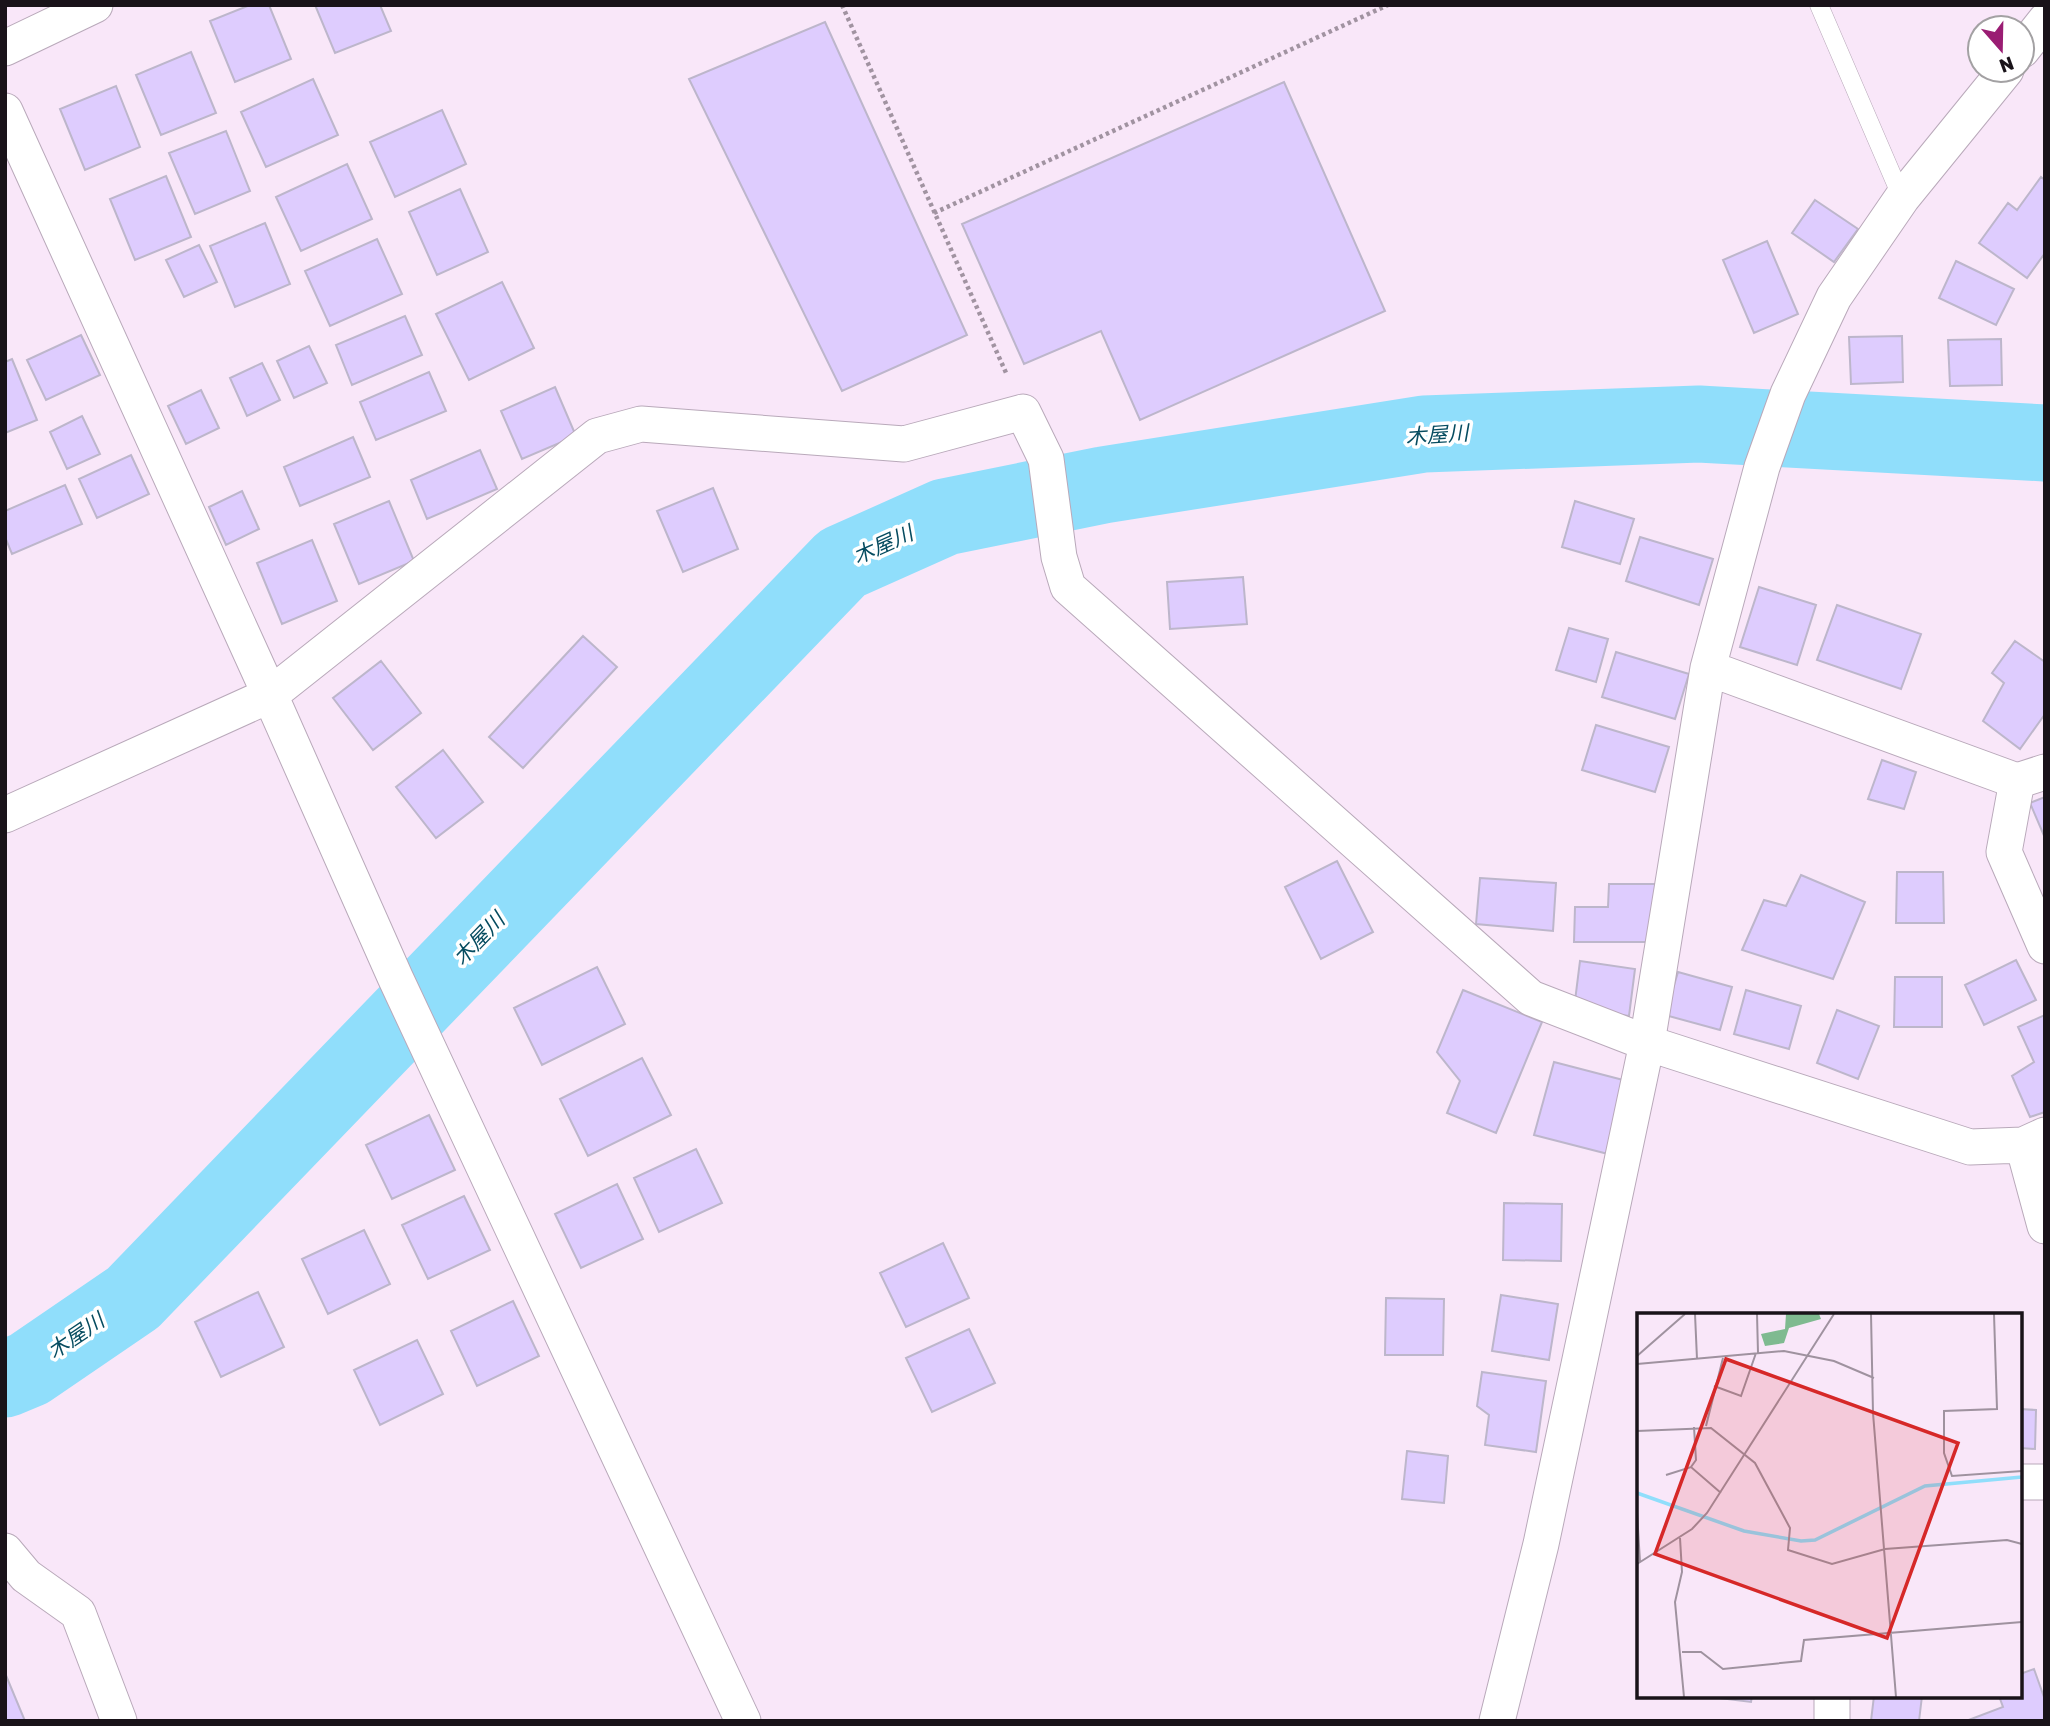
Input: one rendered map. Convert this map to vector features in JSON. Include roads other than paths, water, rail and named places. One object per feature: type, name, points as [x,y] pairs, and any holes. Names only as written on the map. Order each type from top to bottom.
[{"type":"street","points":[[5,48],[95,5]]},
{"type":"street","points":[[1497,1721],[1544,1530],[1647,1043],[1708,668],[1762,467],[1788,394],[1833,298],[1902,198],[1995,84]]},
{"type":"street","points":[[5,111],[271,695],[396,977],[743,1721]]},
{"type":"street","points":[[5,815],[271,695],[597,436],[641,424],[904,444],[1023,412],[1046,459],[1059,557],[1068,587],[1531,998],[1647,1043],[1970,1147],[2034,1140],[2045,1226]]},
{"type":"street","points":[[1708,668],[2031,776],[2004,852],[2045,946]]},
{"type":"street","points":[[2022,1482],[2045,1482]]},
{"type":"street","points":[[5,1551],[26,1576],[78,1613],[119,1721]]},
{"type":"street","points":[[1832,1698],[1832,1721]]},
{"type":"lane","points":[[1819,5],[1902,198]]},
{"type":"waterway","name":"木屋川","points":[[5,1379],[29,1369],[133,1298],[842,563],[945,517],[1103,485],[1424,434],[1699,424],[2045,443]]}]
